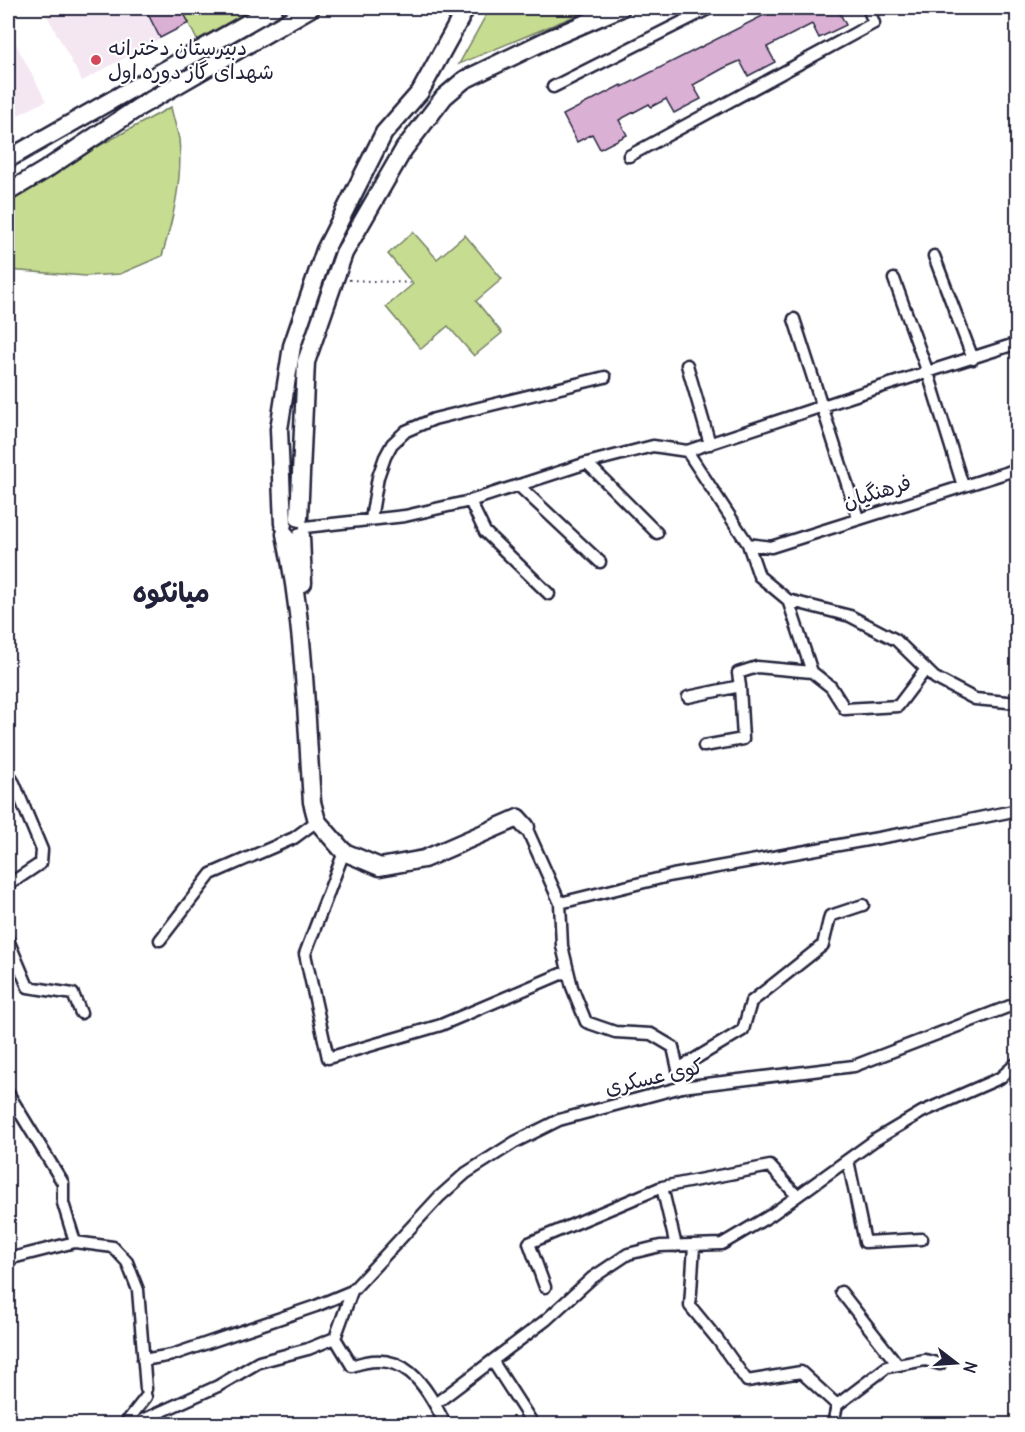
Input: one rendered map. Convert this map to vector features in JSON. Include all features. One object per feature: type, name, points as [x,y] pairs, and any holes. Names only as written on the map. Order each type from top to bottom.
[{"type":"main road","points":[[8,159],[274,8]]},
{"type":"main road","points":[[8,192],[139,107],[311,8]]},
{"type":"main road","points":[[294,528],[279,429],[291,346],[326,250],[384,134],[420,92],[466,8]]},
{"type":"main road","points":[[526,827],[518,818],[424,859],[380,867],[344,852],[317,821],[312,802],[304,675],[292,572],[306,362],[344,253],[404,149],[444,97],[464,80],[551,38],[621,8]]},
{"type":"street","points":[[703,8],[710,8]]},
{"type":"street","points":[[553,87],[710,8]]},
{"type":"street","points":[[628,156],[874,23],[868,8]]},
{"type":"street","points":[[934,256],[973,358]]},
{"type":"street","points":[[894,279],[928,373],[963,486]]},
{"type":"street","points":[[794,319],[858,518]]},
{"type":"street","points":[[294,528],[405,516],[470,501],[587,463],[653,446],[687,451],[1017,343]]},
{"type":"street","points":[[687,365],[710,444]]},
{"type":"street","points":[[371,519],[378,477],[385,457],[392,444],[406,431],[434,419],[605,377]]},
{"type":"street","points":[[687,451],[748,544],[759,576],[788,600],[850,616],[896,640],[935,678],[975,699],[1017,703]]},
{"type":"street","points":[[587,463],[657,532]]},
{"type":"street","name":"فرهنگیان","points":[[748,544],[771,547],[1017,469]]},
{"type":"street","points":[[518,485],[600,562]]},
{"type":"street","points":[[470,501],[485,532],[549,594]]},
{"type":"street","points":[[788,600],[812,672]]},
{"type":"street","points":[[705,746],[743,739],[738,673],[757,667],[812,672],[831,687],[845,709],[898,706],[926,669]]},
{"type":"street","points":[[688,697],[740,686]]},
{"type":"street","points":[[8,773],[42,850],[40,863],[8,885]]},
{"type":"street","points":[[560,903],[673,875],[906,833],[1017,810]]},
{"type":"street","points":[[160,940],[211,874],[294,838],[317,821]]},
{"type":"street","points":[[526,827],[560,903],[562,946],[568,971],[586,1022],[615,1032],[651,1034],[673,1047],[682,1087]]},
{"type":"street","points":[[344,852],[305,954],[328,1058],[441,1025],[568,971]]},
{"type":"street","points":[[678,1069],[743,1030],[751,1002],[823,945],[830,916],[863,905]]},
{"type":"street","points":[[8,940],[28,987],[73,994],[81,1013]]},
{"type":"street","name":"کوی عسکری","points":[[352,1291],[438,1197],[466,1173],[515,1142],[559,1120],[682,1087],[854,1066],[1017,1003]]},
{"type":"street","points":[[435,1404],[546,1320],[591,1278],[628,1254],[660,1246],[722,1244],[771,1215],[875,1140],[922,1112],[1000,1078],[1017,1062]]},
{"type":"street","points":[[8,1093],[63,1183],[63,1203],[75,1242]]},
{"type":"street","points":[[848,1160],[865,1242],[922,1239]]},
{"type":"street","points":[[545,1287],[530,1243],[662,1187],[770,1166],[797,1196]]},
{"type":"street","points":[[662,1187],[676,1246]]},
{"type":"street","points":[[8,1259],[75,1242],[113,1247],[127,1262],[138,1290],[146,1393],[125,1425]]},
{"type":"street","points":[[694,1246],[690,1306],[747,1381],[801,1372],[837,1405]]},
{"type":"street","points":[[352,1291],[336,1338],[352,1366],[368,1360],[394,1362],[415,1377],[435,1404],[445,1425]]},
{"type":"street","points":[[143,1360],[172,1355],[316,1306],[352,1291]]},
{"type":"street","points":[[841,1292],[898,1365]]},
{"type":"street","points":[[135,1425],[218,1386],[259,1362],[336,1338]]},
{"type":"street","points":[[833,1425],[837,1405],[887,1367],[925,1360],[940,1364]]},
{"type":"street","points":[[493,1362],[532,1425]]},
{"type":"path","points":[[334,280],[414,284]]},
{"type":"shaded area","name":"دبیرستان دخترانه شهدای گاز دوره اول","points":[[43,8],[181,8],[189,23],[82,81]]},
{"type":"shaded area","points":[[8,29],[46,101],[8,120]]},
{"type":"green space","points":[[181,8],[254,8],[197,40]]},
{"type":"green space","points":[[490,8],[594,8],[459,64]]},
{"type":"green space","points":[[171,107],[179,139],[180,169],[173,213],[162,256],[120,274],[86,276],[8,270],[8,195]]},
{"type":"green space","points":[[413,232],[437,259],[465,235],[502,279],[476,301],[502,333],[474,356],[448,326],[421,349],[386,307],[413,284],[388,254]]},
{"type":"building","points":[[145,8],[181,8],[189,23],[160,38]]},
{"type":"building","points":[[778,8],[837,8],[846,25],[819,38],[812,24],[767,47],[775,62],[748,76],[740,61],[724,68],[693,85],[701,99],[674,113],[666,99],[651,107],[649,104],[619,120],[627,135],[600,149],[592,134],[577,142],[563,115]]},
{"type":"place","name":"دبیرستان دخترانه شهدای گاز دوره اول","points":[[96,60]]},
{"type":"district","name":"میانکوه","points":[[171,593]]}]
